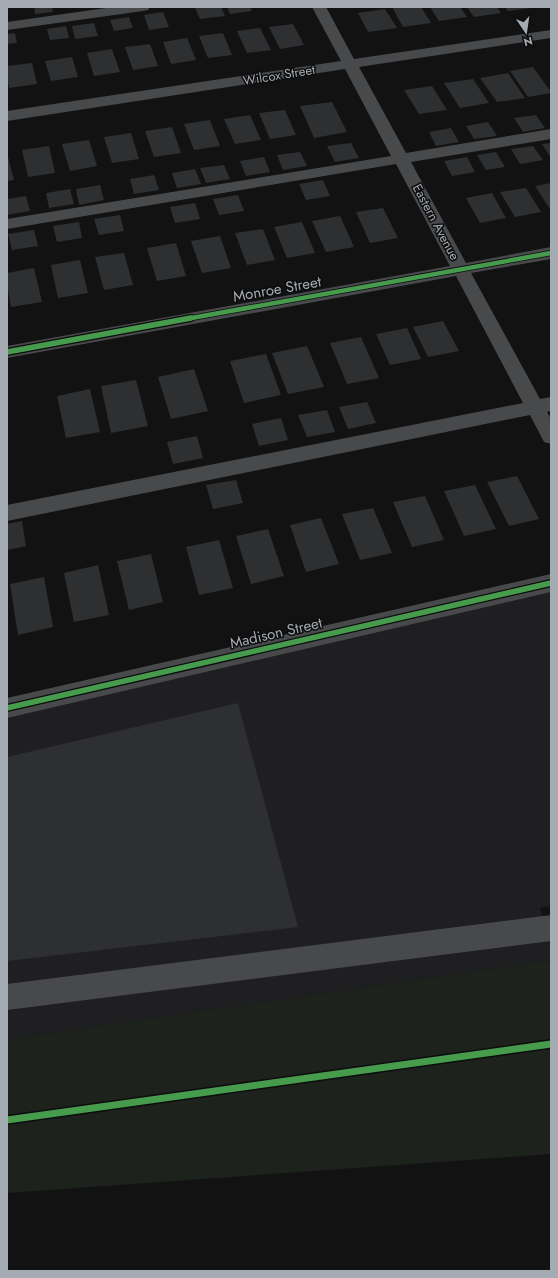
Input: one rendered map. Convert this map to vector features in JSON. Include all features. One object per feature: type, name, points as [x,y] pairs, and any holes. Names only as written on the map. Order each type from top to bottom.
[{"type":"street","points":[[7,26],[143,7]]},
{"type":"street","name":"Eastern Avenue","points":[[319,7],[461,269],[543,405],[551,438]]},
{"type":"street","name":"Wilcox Street","points":[[7,116],[551,34]]},
{"type":"street","points":[[7,224],[551,134]]},
{"type":"street","name":"Monroe Street","points":[[7,352],[551,253]]},
{"type":"street","points":[[7,513],[543,405]]},
{"type":"street","name":"Madison Street","points":[[7,708],[551,584]]},
{"type":"street","points":[[7,997],[551,928]]},
{"type":"shaded area","points":[[551,592],[551,906],[540,908],[551,948],[551,960],[7,1039],[7,716]]},
{"type":"shaded area","points":[[551,960],[551,1154],[7,1193],[7,1039]]},
{"type":"building","points":[[34,7],[52,7],[53,12],[35,14]]},
{"type":"building","points":[[221,7],[225,16],[200,19],[195,8]]},
{"type":"building","points":[[227,7],[250,7],[252,11],[230,14]]},
{"type":"building","points":[[392,7],[421,7],[431,23],[403,27]]},
{"type":"building","points":[[430,7],[460,7],[467,17],[439,21]]},
{"type":"building","points":[[467,7],[497,7],[501,13],[474,17]]},
{"type":"building","points":[[505,7],[531,7],[531,8],[508,11]]},
{"type":"building","points":[[385,9],[397,28],[368,32],[358,13]]},
{"type":"building","points":[[163,12],[169,27],[149,30],[144,15]]},
{"type":"building","points":[[129,17],[133,28],[114,31],[110,20]]},
{"type":"building","points":[[94,23],[98,36],[75,39],[72,26]]},
{"type":"building","points":[[293,24],[304,45],[280,49],[269,27]]},
{"type":"building","points":[[66,26],[69,38],[50,40],[47,29]]},
{"type":"building","points":[[260,28],[271,50],[247,53],[237,31]]},
{"type":"building","points":[[15,33],[17,43],[7,44],[7,34]]},
{"type":"building","points":[[223,33],[232,55],[208,58],[199,36]]},
{"type":"building","points":[[187,38],[196,60],[171,64],[163,42]]},
{"type":"building","points":[[150,44],[158,66],[133,70],[125,47]]},
{"type":"building","points":[[112,49],[120,72],[94,76],[87,53]]},
{"type":"building","points":[[72,57],[78,77],[51,81],[45,61]]},
{"type":"building","points":[[32,63],[37,84],[9,88],[7,66]]},
{"type":"building","points":[[533,67],[551,93],[528,97],[510,71]]},
{"type":"building","points":[[508,73],[525,98],[497,102],[480,78]]},
{"type":"building","points":[[473,79],[489,103],[460,108],[444,83]]},
{"type":"building","points":[[432,86],[447,110],[419,114],[404,90]]},
{"type":"building","points":[[332,102],[347,132],[314,138],[300,106]]},
{"type":"building","points":[[285,110],[296,135],[270,139],[259,113]]},
{"type":"building","points":[[250,115],[261,140],[235,144],[224,119]]},
{"type":"building","points":[[536,115],[545,128],[523,132],[514,118]]},
{"type":"building","points":[[210,120],[220,146],[194,150],[184,124]]},
{"type":"building","points":[[488,122],[497,136],[474,139],[466,126]]},
{"type":"building","points":[[172,127],[181,153],[154,157],[145,131]]},
{"type":"building","points":[[451,128],[459,142],[436,146],[429,132]]},
{"type":"building","points":[[131,133],[139,159],[112,163],[104,137]]},
{"type":"building","points":[[89,140],[97,166],[70,171],[62,144]]},
{"type":"building","points":[[351,143],[359,158],[335,162],[327,146]]},
{"type":"building","points":[[551,143],[551,158],[542,144]]},
{"type":"building","points":[[49,146],[55,173],[28,177],[22,150]]},
{"type":"building","points":[[533,146],[543,160],[520,164],[511,149]]},
{"type":"building","points":[[300,152],[307,166],[283,170],[277,155]]},
{"type":"building","points":[[496,152],[505,167],[486,170],[477,155]]},
{"type":"building","points":[[7,153],[14,180],[7,181]]},
{"type":"building","points":[[264,157],[270,172],[246,176],[240,161]]},
{"type":"building","points":[[467,157],[475,172],[452,176],[444,161]]},
{"type":"building","points":[[224,165],[230,179],[206,183],[200,168]]},
{"type":"building","points":[[195,169],[201,184],[177,188],[172,173]]},
{"type":"building","points":[[154,175],[159,190],[134,194],[130,179]]},
{"type":"building","points":[[323,180],[330,196],[306,200],[299,184]]},
{"type":"building","points":[[551,183],[551,211],[535,186]]},
{"type":"building","points":[[100,185],[104,200],[79,205],[76,189]]},
{"type":"building","points":[[526,188],[541,212],[515,217],[500,192]]},
{"type":"building","points":[[70,189],[74,204],[49,208],[46,193]]},
{"type":"building","points":[[492,193],[506,218],[480,223],[466,198]]},
{"type":"building","points":[[238,195],[244,211],[219,215],[213,199]]},
{"type":"building","points":[[26,196],[30,211],[7,215],[7,199]]},
{"type":"building","points":[[195,203],[200,219],[175,223],[170,207]]},
{"type":"building","points":[[383,208],[398,238],[370,243],[356,212]]},
{"type":"building","points":[[120,215],[124,231],[99,235],[94,219]]},
{"type":"building","points":[[340,216],[354,247],[326,252],[312,221]]},
{"type":"building","points":[[79,222],[82,238],[57,242],[53,226]]},
{"type":"building","points":[[302,222],[315,253],[287,258],[274,227]]},
{"type":"building","points":[[263,229],[275,260],[247,265],[235,233]]},
{"type":"building","points":[[34,230],[38,246],[12,250],[8,234]]},
{"type":"building","points":[[220,236],[231,268],[202,273],[191,241]]},
{"type":"building","points":[[176,243],[186,276],[157,281],[147,248]]},
{"type":"building","points":[[124,253],[133,285],[104,290],[95,257]]},
{"type":"building","points":[[80,260],[88,293],[58,298],[51,265]]},
{"type":"building","points":[[34,268],[42,302],[11,307],[7,285],[7,273]]},
{"type":"building","points":[[443,321],[459,351],[428,357],[413,327]]},
{"type":"building","points":[[407,328],[421,359],[390,365],[376,334]]},
{"type":"building","points":[[361,337],[379,378],[347,384],[330,343]]},
{"type":"building","points":[[307,346],[324,387],[288,394],[272,353]]},
{"type":"building","points":[[266,354],[281,395],[244,403],[230,361]]},
{"type":"building","points":[[194,369],[208,411],[171,419],[158,377]]},
{"type":"building","points":[[136,380],[148,426],[111,433],[101,386]]},
{"type":"building","points":[[90,389],[100,432],[66,438],[57,396]]},
{"type":"building","points":[[367,402],[376,423],[348,429],[339,407]]},
{"type":"building","points":[[327,410],[335,432],[307,437],[298,415]]},
{"type":"building","points":[[281,418],[288,440],[259,446],[252,424]]},
{"type":"building","points":[[197,436],[203,458],[173,464],[167,442]]},
{"type":"building","points":[[517,476],[539,519],[509,526],[487,482]]},
{"type":"building","points":[[236,480],[243,503],[213,509],[206,485]]},
{"type":"building","points":[[475,485],[496,529],[464,536],[444,491]]},
{"type":"building","points":[[425,496],[444,540],[412,547],[393,502]]},
{"type":"building","points":[[373,508],[392,553],[360,560],[342,514]]},
{"type":"building","points":[[321,518],[339,564],[306,572],[290,525]]},
{"type":"building","points":[[22,521],[26,546],[7,550],[7,524]]},
{"type":"building","points":[[268,529],[284,576],[251,584],[236,536]]},
{"type":"building","points":[[219,540],[233,588],[199,595],[186,547]]},
{"type":"building","points":[[151,554],[163,602],[129,610],[117,561]]},
{"type":"building","points":[[98,565],[109,615],[74,622],[64,573]]},
{"type":"building","points":[[44,577],[53,627],[18,635],[10,584]]},
{"type":"building","points":[[238,703],[298,927],[7,961],[7,757]]},
{"type":"cycle path","points":[[7,352],[551,253]]},
{"type":"cycle path","points":[[7,708],[551,583]]},
{"type":"cycle path","points":[[7,1120],[551,1044]]}]
